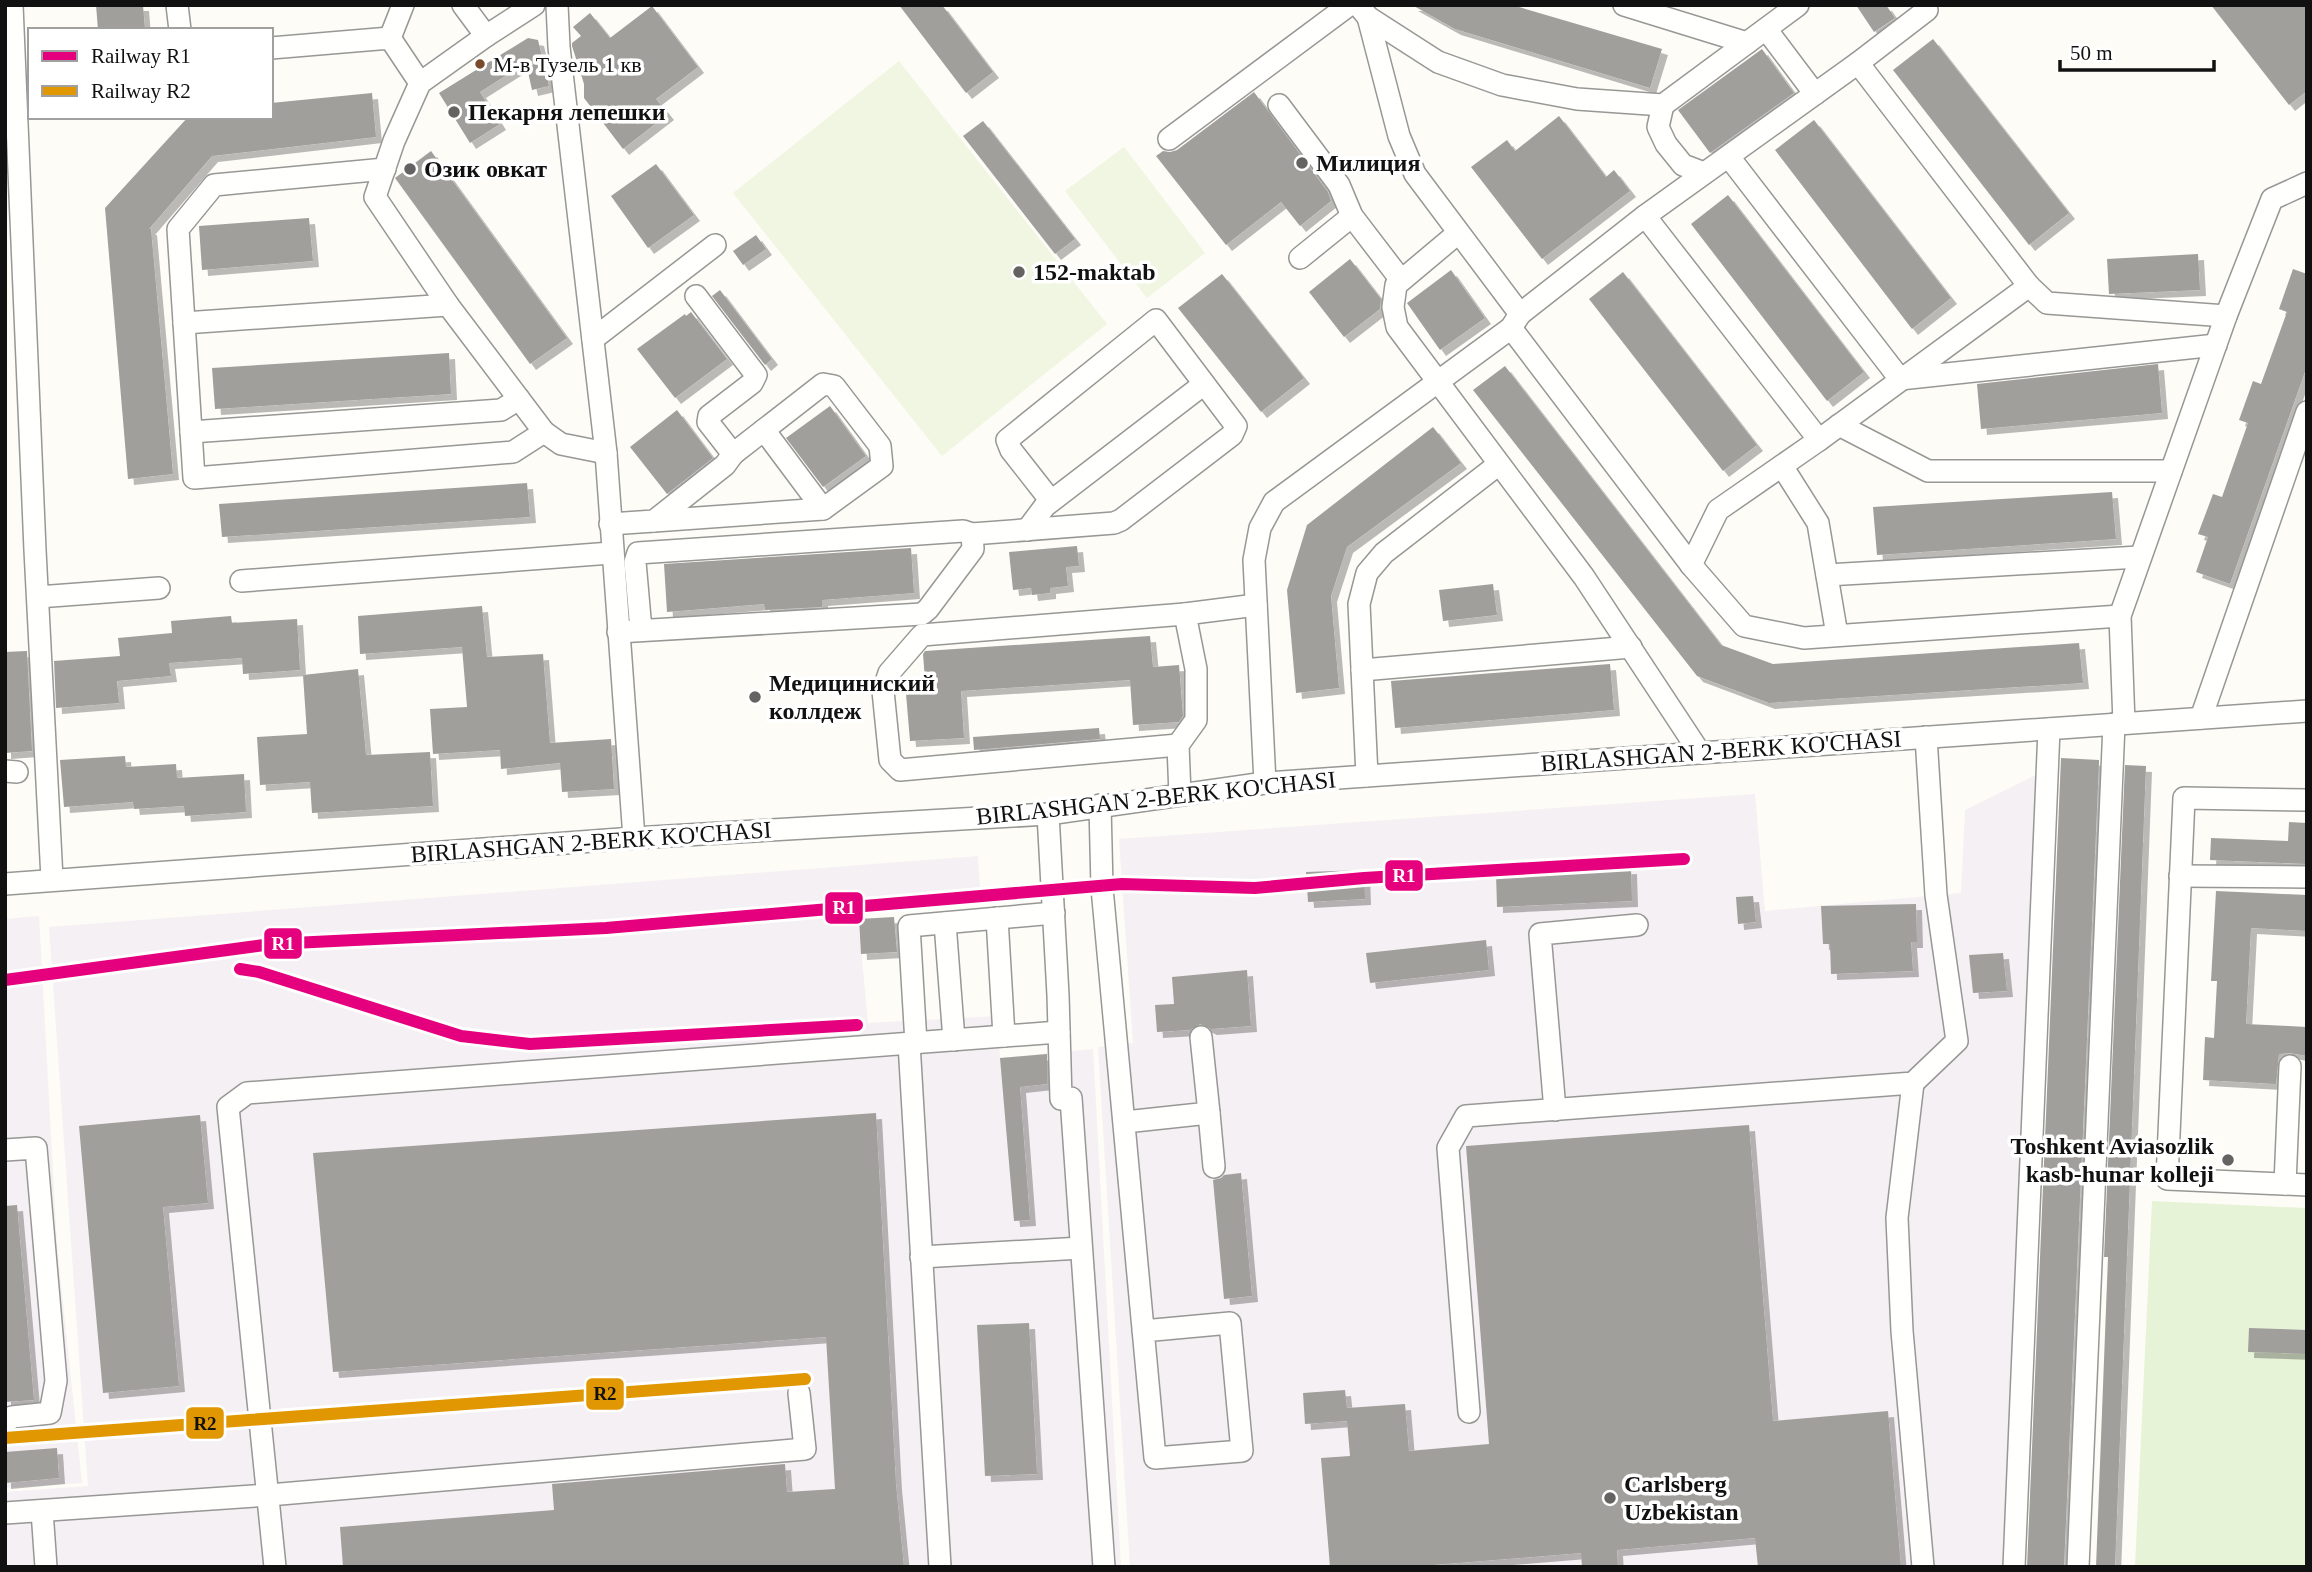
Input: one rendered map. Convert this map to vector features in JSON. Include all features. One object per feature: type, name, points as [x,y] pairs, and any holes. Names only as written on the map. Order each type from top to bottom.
[{"type":"street","points":[[12,5],[23,103],[38,597],[52,879]]},
{"type":"street","points":[[177,5],[180,28]]},
{"type":"street","points":[[390,38],[403,5]]},
{"type":"street","points":[[463,5],[486,36]]},
{"type":"street","points":[[534,5],[420,83],[394,141],[376,197],[448,305],[544,432],[561,444],[606,453]]},
{"type":"street","points":[[557,5],[559,47],[606,453],[611,553],[634,838]]},
{"type":"street","points":[[1169,139],[1349,5]]},
{"type":"street","points":[[1624,5],[1747,43]]},
{"type":"street","points":[[1363,11],[1438,62],[1502,85],[1577,99],[1662,105],[1795,6]]},
{"type":"street","points":[[1265,783],[1254,560],[1260,528],[1274,502],[1437,382],[1645,216],[1927,10]]},
{"type":"street","points":[[1363,11],[1399,136],[1415,174],[1516,321],[1691,565],[1744,626],[1804,638],[2120,616]]},
{"type":"street","points":[[1766,29],[1815,94]]},
{"type":"street","points":[[273,48],[390,38]]},
{"type":"street","points":[[390,38],[420,83]]},
{"type":"street","points":[[1858,63],[2029,286],[2047,303],[2226,316]]},
{"type":"street","points":[[1279,105],[1339,185],[1352,216],[1401,280]]},
{"type":"street","points":[[1662,105],[1658,127],[1666,144],[1683,165],[1704,173]]},
{"type":"street","points":[[1729,157],[1900,379]]},
{"type":"street","points":[[385,169],[214,186],[178,229],[194,478],[513,452],[544,432]]},
{"type":"street","points":[[2078,1567],[2119,724],[2120,616],[2226,316],[2272,200],[2307,183]]},
{"type":"street","points":[[1300,258],[1352,216]]},
{"type":"street","points":[[1645,216],[1819,440]]},
{"type":"street","points":[[1458,233],[1396,285],[1393,307],[1397,327],[1584,577],[1700,753]]},
{"type":"street","points":[[593,339],[715,245]]},
{"type":"street","points":[[1691,565],[1718,510],[1819,440],[2029,286]]},
{"type":"street","points":[[696,296],[756,375],[752,383],[709,416],[708,422],[733,454]]},
{"type":"street","points":[[184,323],[448,305]]},
{"type":"street","points":[[641,630],[635,562],[638,553],[962,531],[972,534],[1114,523],[1121,520],[1232,435],[1236,426],[1156,320],[1007,440],[1011,450],[1051,501]]},
{"type":"street","points":[[1900,379],[2216,345]]},
{"type":"street","points":[[610,524],[654,521],[823,509],[882,466],[880,446],[834,386],[823,384],[733,454],[725,465],[654,521]]},
{"type":"street","points":[[1027,530],[1051,501],[1204,384]]},
{"type":"street","points":[[191,432],[501,411],[519,399]]},
{"type":"street","points":[[2201,718],[2305,421]]},
{"type":"street","points":[[1839,425],[1928,471],[2171,471]]},
{"type":"street","points":[[764,430],[823,509]]},
{"type":"street","points":[[1367,776],[1359,604],[1367,573],[1384,553],[1499,464]]},
{"type":"street","points":[[1782,466],[1818,523],[1837,635]]},
{"type":"street","points":[[618,632],[922,614],[973,549],[972,534]]},
{"type":"street","points":[[241,581],[611,553]]},
{"type":"street","points":[[1827,575],[2140,557]]},
{"type":"street","points":[[38,597],[159,589]]},
{"type":"street","points":[[1178,745],[900,770],[890,760],[883,691],[890,673],[922,635],[1185,614],[1256,605]]},
{"type":"street","points":[[1180,794],[1178,745],[1196,720],[1196,669],[1185,614]]},
{"type":"street","points":[[1362,670],[1630,647]]},
{"type":"street","name":"BIRLASHGAN 2-BERK KO'CHASI","points":[[5,884],[634,838],[1048,814],[1265,783],[2307,711]]},
{"type":"street","points":[[2014,1567],[2049,729]]},
{"type":"street","points":[[1469,1412],[1448,1148],[1466,1116],[1913,1083],[1957,1041],[1936,895],[1926,737]]},
{"type":"street","points":[[2307,800],[2183,798],[2167,1179],[2307,1185]]},
{"type":"street","points":[[1100,805],[1102,888],[1154,1458],[1242,1451],[1230,1323],[1143,1331]]},
{"type":"street","points":[[1048,814],[1061,1099],[1071,1098],[1104,1567]]},
{"type":"street","points":[[2180,876],[2307,877]]},
{"type":"street","points":[[940,1567],[921,1256],[909,926],[1054,913]]},
{"type":"street","points":[[997,918],[1004,1036]]},
{"type":"street","points":[[945,923],[954,1040]]},
{"type":"street","points":[[1555,1110],[1539,934],[1637,925]]},
{"type":"street","points":[[275,1567],[228,1107],[247,1093],[1059,1032]]},
{"type":"street","points":[[1201,1037],[1214,1167]]},
{"type":"street","points":[[2285,1184],[2290,1066]]},
{"type":"street","points":[[1913,1083],[1897,1219],[1902,1331],[1923,1567]]},
{"type":"street","points":[[1125,1122],[1209,1113]]},
{"type":"street","points":[[5,1150],[36,1148],[56,1381],[50,1413],[12,1417],[5,1423]]},
{"type":"street","points":[[921,1256],[1082,1248]]},
{"type":"street","points":[[5,1513],[269,1495],[805,1449],[799,1393]]},
{"type":"street","points":[[42,1511],[46,1567]]},
{"type":"shaded area","name":"Carlsberg Uzbekistan","points":[[2040,773],[2002,1567],[1130,1567],[1098,1047],[1133,1043],[1119,839],[1755,794],[1765,911],[1961,893],[1965,810]]},
{"type":"shaded area","points":[[978,856],[981,903],[858,916],[868,1023],[997,1016],[1000,1058],[1093,1049],[1121,1567],[5,1567],[5,1492],[88,1486],[49,927]]},
{"type":"shaded area","points":[[39,916],[57,1246],[82,1483],[5,1488],[5,919]]},
{"type":"green space","points":[[899,61],[1107,324],[942,456],[733,193]]},
{"type":"green space","points":[[1124,147],[1205,253],[1147,298],[1065,191]]},
{"type":"green space","points":[[2152,1201],[2307,1208],[2307,1567],[2135,1567]]},
{"type":"building","points":[[96,5],[143,5],[145,28],[98,28]]},
{"type":"building","points":[[899,5],[942,5],[993,72],[966,93]]},
{"type":"building","points":[[1412,5],[1512,5],[1662,49],[1650,88],[1455,29]]},
{"type":"building","points":[[1856,5],[1886,5],[1895,18],[1874,32]]},
{"type":"building","points":[[2211,5],[2307,5],[2307,91],[2289,105]]},
{"type":"building","points":[[652,6],[698,67],[656,99],[668,114],[623,149],[584,98],[584,84],[572,46],[581,36],[573,27],[590,13],[610,38]]},
{"type":"building","points":[[528,38],[538,40],[549,86],[532,90],[526,63],[480,92],[500,124],[470,143],[439,93]]},
{"type":"building","points":[[1933,39],[2069,213],[2029,245],[1893,70]]},
{"type":"building","points":[[1762,49],[1794,93],[1710,153],[1678,110]]},
{"type":"building","points":[[1254,92],[1328,192],[1331,201],[1300,226],[1281,202],[1226,245],[1156,156],[1163,151],[1177,150]]},
{"type":"building","points":[[372,93],[376,137],[212,156],[149,229],[173,474],[128,479],[105,208],[186,119],[273,119],[273,103]]},
{"type":"building","points":[[1559,116],[1606,177],[1614,170],[1630,191],[1542,259],[1471,167],[1507,140],[1515,151]]},
{"type":"building","points":[[1814,120],[1951,298],[1912,329],[1775,150]]},
{"type":"building","points":[[983,121],[1075,239],[1055,254],[963,136]]},
{"type":"building","points":[[431,151],[567,338],[530,364],[395,178]]},
{"type":"building","points":[[656,164],[694,215],[648,248],[611,196]]},
{"type":"building","points":[[1728,195],[1864,372],[1827,401],[1691,224]]},
{"type":"building","points":[[309,218],[313,261],[202,270],[199,226]]},
{"type":"building","points":[[756,235],[766,249],[743,265],[733,251]]},
{"type":"building","points":[[2198,254],[2200,290],[2109,294],[2107,259]]},
{"type":"building","points":[[1350,259],[1381,299],[1380,309],[1344,337],[1309,292]]},
{"type":"building","points":[[2293,269],[2307,274],[2307,366],[2230,584],[2196,572],[2208,537],[2198,534],[2213,494],[2222,497],[2248,423],[2239,420],[2253,381],[2261,384],[2287,312],[2279,309]]},
{"type":"building","points":[[1451,270],[1485,318],[1440,350],[1407,303]]},
{"type":"building","points":[[1623,272],[1757,445],[1723,471],[1589,299]]},
{"type":"building","points":[[1222,274],[1304,378],[1261,412],[1178,308]]},
{"type":"building","points":[[720,290],[772,359],[765,365],[712,296]]},
{"type":"building","points":[[691,312],[727,359],[675,398],[637,349]]},
{"type":"building","points":[[449,353],[451,394],[215,409],[212,368]]},
{"type":"building","points":[[2158,364],[2162,413],[1981,429],[1977,384]]},
{"type":"building","points":[[1505,366],[1721,645],[1773,664],[2079,643],[2083,683],[1769,703],[1697,676],[1473,390]]},
{"type":"building","points":[[830,406],[866,456],[823,487],[786,438]]},
{"type":"building","points":[[677,410],[713,458],[667,494],[630,447]]},
{"type":"building","points":[[1433,427],[1461,463],[1347,547],[1331,596],[1339,688],[1296,693],[1287,590],[1307,525]]},
{"type":"building","points":[[527,483],[530,517],[222,537],[219,504]]},
{"type":"building","points":[[2112,492],[2116,539],[1877,555],[1873,507]]},
{"type":"building","points":[[1077,546],[1079,566],[1066,567],[1068,586],[1050,588],[1050,593],[1032,595],[1031,588],[1013,590],[1009,552]]},
{"type":"building","points":[[911,548],[914,593],[822,600],[822,607],[765,610],[764,604],[667,612],[664,564]]},
{"type":"building","points":[[1493,584],[1497,615],[1443,621],[1439,590]]},
{"type":"building","points":[[482,606],[487,657],[543,654],[550,743],[611,739],[614,789],[562,792],[560,763],[501,769],[500,750],[433,754],[430,709],[467,707],[462,647],[360,654],[358,616]]},
{"type":"building","points":[[231,616],[232,623],[297,619],[300,670],[243,674],[242,658],[169,663],[171,676],[117,681],[119,703],[56,708],[54,661],[120,656],[118,638],[172,633],[171,621]]},
{"type":"building","points":[[1150,636],[1153,667],[1179,665],[1183,716],[1179,722],[1133,725],[1130,680],[961,691],[964,738],[910,741],[905,682],[925,680],[925,651]]},
{"type":"building","points":[[27,651],[32,751],[5,753],[5,652]]},
{"type":"building","points":[[1610,664],[1614,710],[1395,728],[1391,681]]},
{"type":"building","points":[[358,669],[366,755],[430,752],[433,806],[312,813],[310,782],[260,785],[257,737],[307,734],[303,675]]},
{"type":"building","points":[[1099,728],[1100,739],[974,750],[973,737]]},
{"type":"building","points":[[125,756],[126,767],[176,764],[177,778],[244,774],[246,812],[185,816],[184,806],[134,809],[133,802],[64,807],[60,760]]},
{"type":"building","points":[[2061,758],[2099,760],[2099,763],[2064,1567],[2027,1567]]},
{"type":"building","points":[[2125,765],[2146,766],[2115,1567],[2096,1567],[2108,1257],[2104,1257]]},
{"type":"building","points":[[2289,822],[2307,823],[2307,864],[2210,860],[2211,838],[2288,841]]},
{"type":"building","points":[[1631,868],[1632,901],[1497,907],[1496,874]]},
{"type":"building","points":[[1364,870],[1365,899],[1308,902],[1306,872]]},
{"type":"building","points":[[2216,891],[2307,895],[2307,931],[2251,928],[2246,1024],[2307,1027],[2307,1056],[2279,1054],[2276,1084],[2203,1080],[2205,1037],[2214,1038],[2217,981],[2211,981]]},
{"type":"building","points":[[1753,896],[1756,922],[1738,924],[1736,897]]},
{"type":"building","points":[[1916,904],[1917,942],[1911,942],[1913,971],[1831,974],[1830,944],[1823,944],[1821,906]]},
{"type":"building","points":[[894,917],[897,952],[861,954],[859,919]]},
{"type":"building","points":[[1486,940],[1489,970],[1370,983],[1366,953]]},
{"type":"building","points":[[2003,953],[2007,991],[1973,993],[1969,955]]},
{"type":"building","points":[[1247,970],[1251,1026],[1211,1029],[1200,1024],[1190,1030],[1157,1032],[1155,1005],[1174,1004],[1172,977]]},
{"type":"building","points":[[1047,1054],[1047,1084],[1020,1087],[1030,1220],[1014,1221],[1000,1058]]},
{"type":"building","points":[[876,1113],[896,1484],[904,1567],[343,1567],[340,1527],[554,1510],[552,1484],[785,1464],[787,1492],[835,1489],[826,1337],[333,1372],[313,1153]]},
{"type":"building","points":[[200,1115],[208,1203],[163,1207],[179,1386],[103,1393],[79,1126]]},
{"type":"building","points":[[1749,1125],[1773,1421],[1888,1411],[1901,1567],[1758,1567],[1755,1538],[1617,1550],[1618,1567],[1582,1567],[1581,1553],[1408,1567],[1330,1567],[1321,1458],[1350,1456],[1347,1421],[1305,1424],[1303,1393],[1345,1390],[1347,1408],[1405,1404],[1409,1451],[1489,1444],[1466,1146]]},
{"type":"building","points":[[1241,1173],[1252,1296],[1224,1299],[1213,1180],[1224,1175]]},
{"type":"building","points":[[17,1205],[34,1400],[5,1402],[5,1206]]},
{"type":"building","points":[[1029,1323],[1037,1474],[985,1476],[977,1325]]},
{"type":"building","points":[[2249,1328],[2307,1330],[2307,1354],[2248,1352]]},
{"type":"building","points":[[57,1448],[59,1478],[5,1483],[5,1452]]},
{"type":"rail line","name":"R1","points":[[5,980],[272,944],[606,928],[1122,884],[1255,888],[1364,878],[1684,859]]},
{"type":"rail line","name":"R1","points":[[240,969],[259,972],[461,1036],[530,1044],[857,1025]]},
{"type":"rail line","name":"R2","points":[[5,1438],[805,1379]]},
{"type":"place","name":"М-в Тузель 1 кв","points":[[480,64]]},
{"type":"place","name":"Пекарня лепешки","points":[[454,112]]},
{"type":"place","name":"Милиция","points":[[1302,163]]},
{"type":"place","name":"Озик овкат","points":[[410,169]]},
{"type":"place","name":"152-maktab","points":[[1019,272]]},
{"type":"place","name":"Медициниский коллдеж","points":[[755,697]]},
{"type":"place","name":"Toshkent Aviasozlik kasb-hunar kolleji","points":[[2228,1160]]},
{"type":"place","name":"Carlsberg Uzbekistan","points":[[1610,1498]]}]
